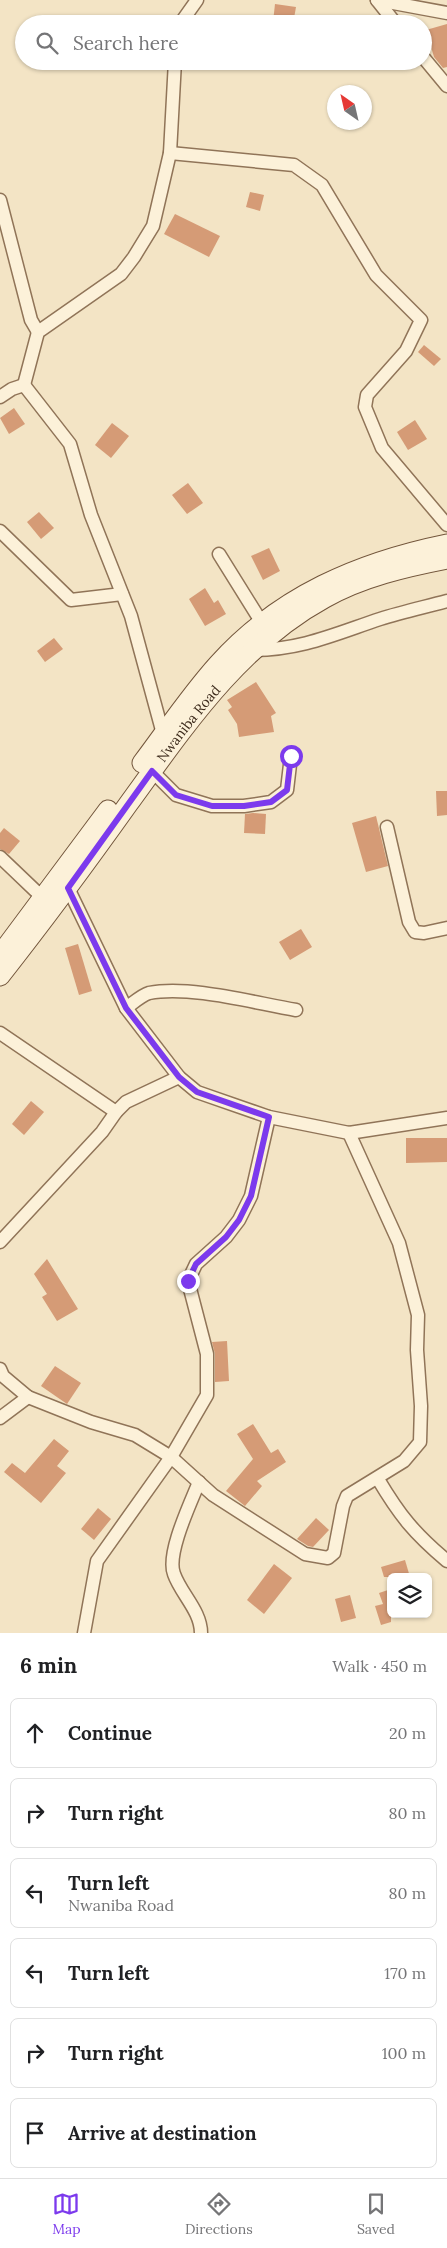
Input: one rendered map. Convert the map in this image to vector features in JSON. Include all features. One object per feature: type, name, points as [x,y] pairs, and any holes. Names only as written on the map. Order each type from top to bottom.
[{"type":"main road","points":[[0,955],[163,734],[218,663],[239,642],[262,623],[317,587],[349,572],[417,550],[447,544]]},
{"type":"main road","name":"Nwaniba Road","points":[[0,976],[68,888],[152,771],[217,686],[252,650],[303,611],[352,585],[423,564],[447,559]]},
{"type":"street","points":[[186,15],[197,0]]},
{"type":"street","points":[[377,0],[447,13]]},
{"type":"street","points":[[377,0],[389,15]]},
{"type":"street","points":[[432,68],[447,86]]},
{"type":"street","points":[[24,385],[38,332],[121,274],[134,257],[152,226],[170,153],[174,70]]},
{"type":"street","points":[[170,153],[294,165],[322,185],[376,275],[421,320],[406,351],[367,395],[365,408],[382,448],[447,525]]},
{"type":"street","points":[[0,200],[31,320],[38,332]]},
{"type":"street","points":[[0,396],[24,385]]},
{"type":"street","points":[[24,385],[70,444],[91,515],[131,616],[163,734]]},
{"type":"street","points":[[0,531],[71,600],[122,594]]},
{"type":"street","points":[[219,554],[262,623]]},
{"type":"street","points":[[252,650],[278,650],[308,644],[382,619],[447,601]]},
{"type":"street","points":[[152,771],[176,795],[212,806],[244,806],[271,802],[287,790],[291,756]]},
{"type":"street","points":[[388,827],[408,922],[415,932],[424,933],[447,928]]},
{"type":"street","points":[[0,857],[43,898]]},
{"type":"street","points":[[68,888],[126,1008],[179,1077],[197,1092],[269,1117],[349,1132],[447,1118]]},
{"type":"street","points":[[126,1008],[148,994],[171,992],[218,996],[296,1010]]},
{"type":"street","points":[[0,1033],[116,1112]]},
{"type":"street","points":[[0,1242],[102,1132],[116,1112],[126,1102],[179,1077]]},
{"type":"street","points":[[84,1633],[97,1561],[171,1457],[207,1395],[206,1354],[188,1281],[196,1264],[226,1237],[239,1220],[251,1196],[269,1117]]},
{"type":"street","points":[[0,1369],[3,1376],[28,1397],[91,1422],[135,1435],[171,1457],[213,1495],[305,1554],[328,1558],[334,1553],[342,1506],[347,1496],[378,1479],[404,1461],[420,1442],[421,1406],[417,1350],[418,1315],[399,1243],[349,1132]]},
{"type":"street","points":[[0,1418],[28,1397]]},
{"type":"street","points":[[378,1479],[402,1518],[417,1536],[447,1561]]},
{"type":"street","points":[[198,1482],[176,1541],[173,1572],[201,1623],[201,1633]]},
{"type":"building","points":[[275,4],[296,7],[295,15],[274,15]]},
{"type":"building","points":[[447,24],[447,67],[443,68],[434,57],[432,50],[432,28]]},
{"type":"building","points":[[250,192],[264,195],[260,211],[246,207]]},
{"type":"building","points":[[175,214],[220,236],[209,257],[164,234]]},
{"type":"building","points":[[424,345],[441,359],[434,366],[418,352]]},
{"type":"building","points":[[14,408],[25,424],[9,434],[0,418]]},
{"type":"building","points":[[415,420],[427,439],[408,450],[397,432]]},
{"type":"building","points":[[112,423],[129,436],[111,458],[95,445]]},
{"type":"building","points":[[188,483],[203,503],[187,514],[172,495]]},
{"type":"building","points":[[39,512],[54,528],[41,539],[27,522]]},
{"type":"building","points":[[269,548],[280,571],[263,580],[251,556]]},
{"type":"building","points":[[205,588],[214,603],[218,600],[226,614],[205,626],[189,599]]},
{"type":"building","points":[[54,638],[63,649],[45,662],[37,651]]},
{"type":"building","points":[[256,682],[276,713],[271,716],[274,732],[239,737],[237,724],[228,710],[232,707],[227,700]]},
{"type":"building","points":[[436,791],[447,791],[447,815],[437,816]]},
{"type":"building","points":[[245,814],[266,814],[265,834],[244,833]]},
{"type":"building","points":[[376,816],[388,866],[366,872],[352,823]]},
{"type":"building","points":[[4,828],[20,841],[9,854],[0,849],[0,833]]},
{"type":"building","points":[[301,929],[312,947],[290,960],[279,942]]},
{"type":"building","points":[[78,944],[92,991],[79,995],[65,948]]},
{"type":"building","points":[[31,1101],[44,1112],[24,1135],[12,1124]]},
{"type":"building","points":[[406,1138],[447,1138],[447,1162],[406,1163]]},
{"type":"building","points":[[47,1259],[78,1309],[57,1321],[42,1297],[47,1294],[34,1274]]},
{"type":"building","points":[[227,1341],[229,1381],[215,1382],[215,1354],[212,1342]]},
{"type":"building","points":[[55,1366],[81,1383],[67,1404],[41,1386]]},
{"type":"building","points":[[253,1424],[271,1453],[278,1449],[286,1462],[257,1481],[262,1486],[245,1506],[226,1491],[253,1459],[237,1434]]},
{"type":"building","points":[[54,1439],[69,1451],[57,1466],[66,1473],[41,1503],[4,1472],[12,1463],[25,1473]]},
{"type":"building","points":[[98,1508],[111,1519],[94,1540],[81,1529]]},
{"type":"building","points":[[316,1518],[329,1530],[313,1547],[297,1539]]},
{"type":"building","points":[[405,1560],[409,1573],[387,1573],[387,1577],[384,1577],[381,1567]]},
{"type":"building","points":[[274,1564],[292,1578],[264,1614],[247,1600]]},
{"type":"building","points":[[387,1590],[387,1618],[391,1618],[391,1622],[381,1625],[375,1606],[383,1604],[379,1593]]},
{"type":"building","points":[[350,1595],[356,1618],[341,1622],[335,1599]]},
{"type":"route","points":[[188,1281],[196,1264],[226,1237],[239,1220],[251,1196],[269,1117],[197,1092],[179,1077],[126,1008],[68,888],[152,771],[176,795],[212,806],[244,806],[271,802],[287,790],[291,756]]}]
